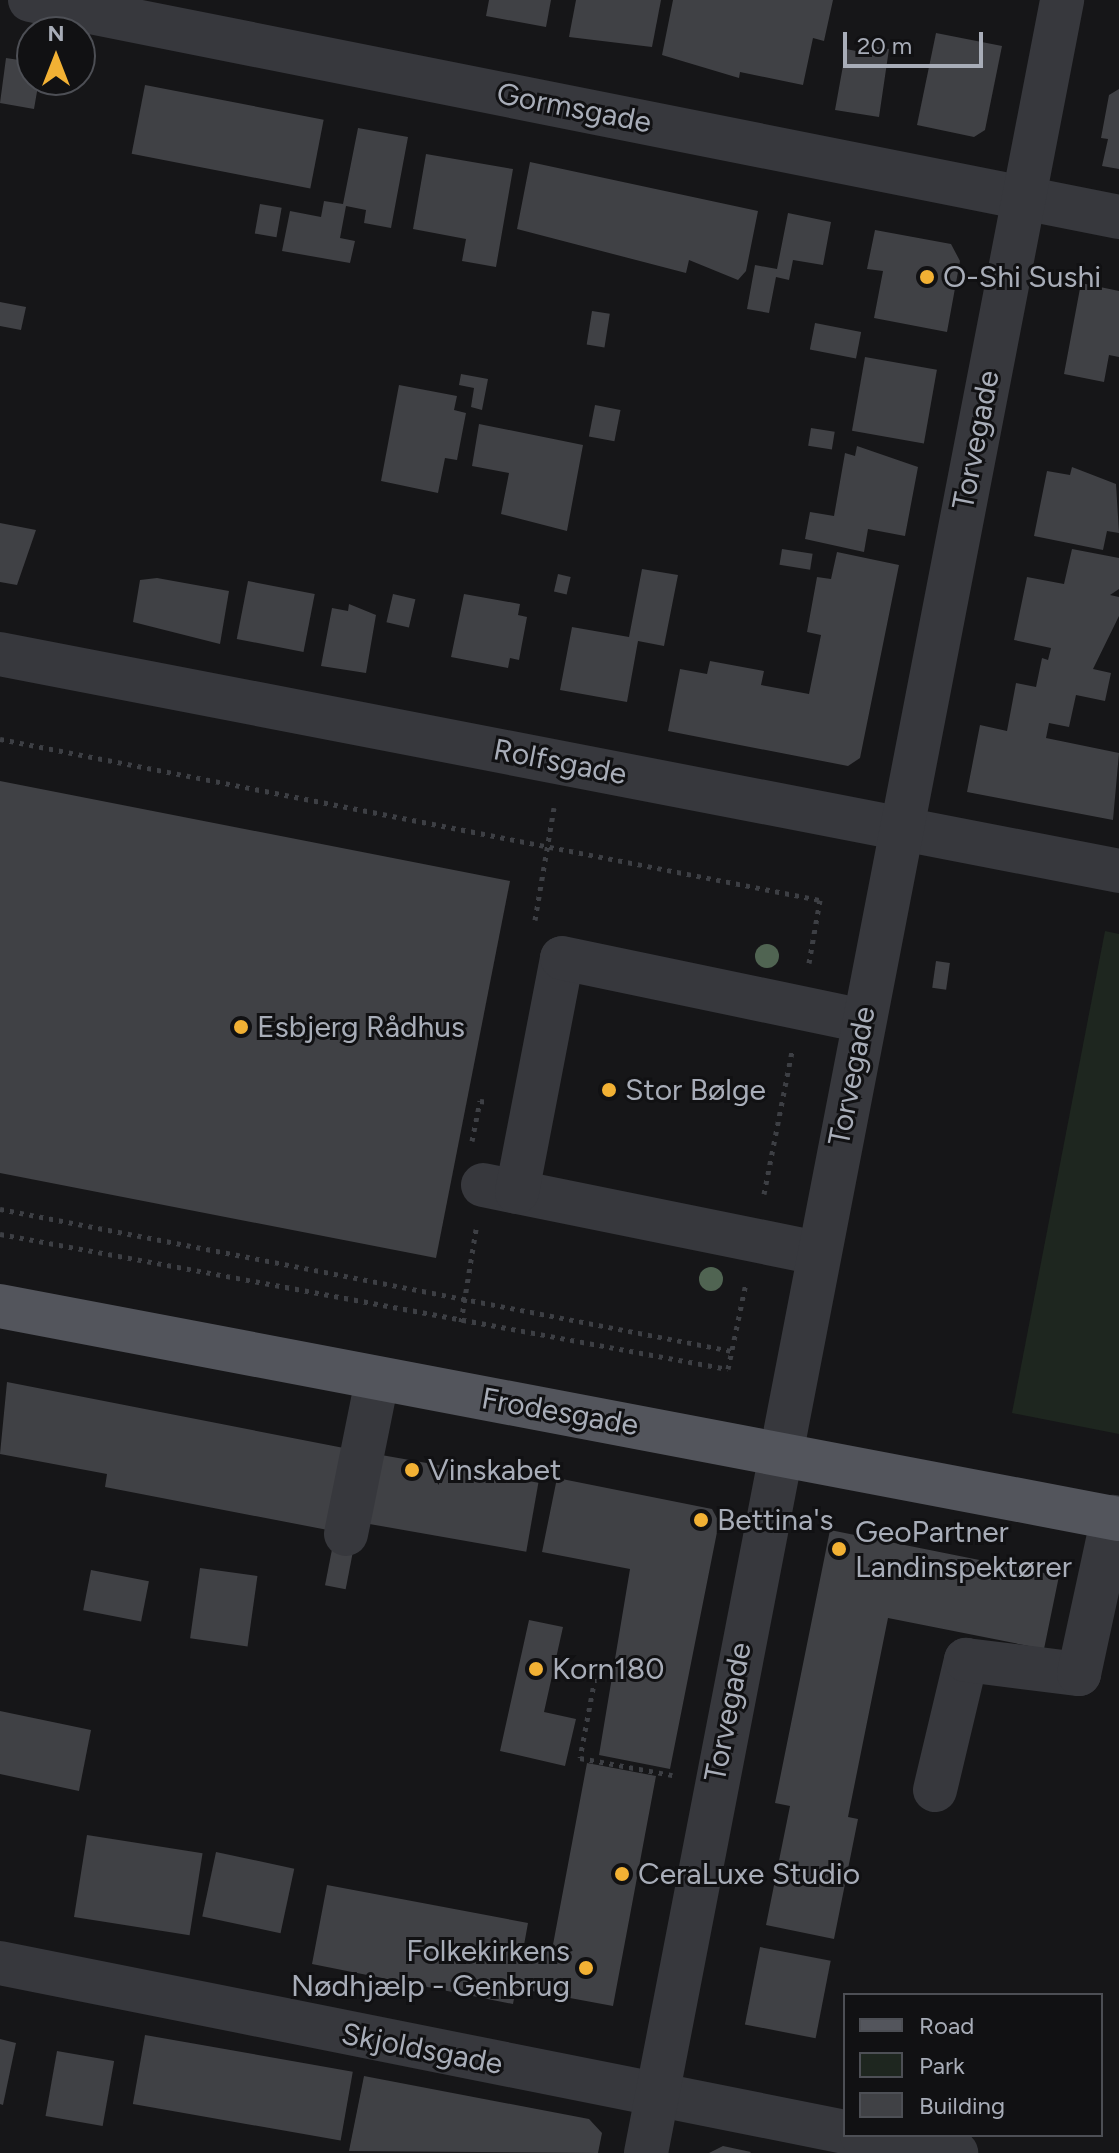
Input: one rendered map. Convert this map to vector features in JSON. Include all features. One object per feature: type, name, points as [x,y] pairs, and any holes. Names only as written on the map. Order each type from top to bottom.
[{"type":"main road","name":"Frodesgade","points":[[0,1306],[377,1380],[777,1451],[1116,1518]]},
{"type":"street","name":"Gormsgade","points":[[30,0],[1119,217]]},
{"type":"street","name":"Torvegade","points":[[646,2153],[777,1451],[1062,0]]},
{"type":"street","name":"Rolfsgade","points":[[0,654],[1119,871]]},
{"type":"street","points":[[816,1253],[490,1177],[562,958],[863,1021]]},
{"type":"street","points":[[346,1534],[377,1380]]},
{"type":"street","points":[[935,1790],[966,1660],[1079,1674],[1116,1518]]},
{"type":"street","name":"Skjoldsgade","points":[[0,1963],[843,2132]]},
{"type":"street","points":[[872,2137],[956,2153]]},
{"type":"path","points":[[0,739],[820,900],[728,1369],[461,1322],[0,1234]]},
{"type":"path","points":[[542,886],[549,848]]},
{"type":"path","points":[[490,1177],[480,1101],[498,1103]]},
{"type":"path","points":[[0,1209],[732,1351]]},
{"type":"path","points":[[461,1322],[470,1265]]},
{"type":"path","points":[[595,1678],[580,1758],[715,1784]]},
{"type":"green space","points":[[1105,931],[1119,934],[1119,1434],[1012,1413]]},
{"type":"building","points":[[489,0],[551,0],[546,27],[486,16]]},
{"type":"building","points":[[576,0],[661,0],[652,47],[569,37]]},
{"type":"building","points":[[673,0],[833,0],[824,41],[813,38],[803,85],[740,72],[739,78],[662,55]]},
{"type":"building","points":[[936,33],[1002,46],[985,130],[974,137],[917,125]]},
{"type":"building","points":[[863,44],[889,49],[879,117],[835,110],[846,49],[861,52]]},
{"type":"building","points":[[6,58],[16,60],[16,96],[36,96],[34,109],[0,103]]},
{"type":"building","points":[[145,85],[324,120],[310,188],[132,154]]},
{"type":"building","points":[[1119,89],[1119,169],[1102,166],[1108,139],[1101,138],[1109,95]]},
{"type":"building","points":[[358,128],[408,137],[391,228],[364,223],[366,210],[346,206],[340,238],[355,241],[350,263],[282,251],[290,211],[321,217],[324,201],[343,204]]},
{"type":"building","points":[[426,154],[513,169],[496,267],[462,261],[466,239],[413,229]]},
{"type":"building","points":[[530,162],[758,211],[746,271],[738,280],[689,260],[686,273],[517,229]]},
{"type":"building","points":[[260,204],[282,208],[276,237],[255,234]]},
{"type":"building","points":[[788,213],[831,222],[823,265],[793,260],[789,280],[776,277],[769,313],[747,309],[755,265],[777,269]]},
{"type":"building","points":[[875,230],[951,244],[960,261],[947,332],[874,318],[883,271],[867,269]]},
{"type":"building","points":[[1081,283],[1119,291],[1119,357],[1109,355],[1104,382],[1064,374]]},
{"type":"building","points":[[0,302],[26,307],[21,330],[0,326]]},
{"type":"building","points":[[592,311],[610,314],[604,347],[587,345]]},
{"type":"building","points":[[815,323],[861,332],[856,358],[810,350]]},
{"type":"building","points":[[865,357],[937,370],[924,444],[852,431]]},
{"type":"building","points":[[461,374],[488,379],[482,410],[471,407],[474,388],[459,385]]},
{"type":"building","points":[[399,385],[457,396],[454,410],[466,413],[457,460],[445,458],[438,493],[381,481]]},
{"type":"building","points":[[595,405],[621,410],[614,441],[589,436]]},
{"type":"building","points":[[479,424],[583,445],[567,531],[501,514],[509,473],[472,466]]},
{"type":"building","points":[[811,428],[835,432],[832,450],[808,446]]},
{"type":"building","points":[[857,446],[918,467],[905,536],[868,529],[864,552],[805,539],[810,512],[834,516],[845,453],[855,456]]},
{"type":"building","points":[[1072,467],[1116,484],[1119,533],[1107,531],[1103,550],[1034,536],[1047,471],[1070,475]]},
{"type":"building","points":[[0,523],[36,530],[17,585],[0,582]]},
{"type":"building","points":[[782,549],[813,554],[810,570],[779,565]]},
{"type":"building","points":[[1072,549],[1119,558],[1119,589],[1110,595],[1119,597],[1119,616],[1093,669],[1111,673],[1105,701],[1076,695],[1069,727],[1049,723],[1046,738],[1119,753],[1113,820],[967,792],[980,725],[1007,731],[1016,683],[1036,687],[1042,658],[1048,660],[1051,648],[1014,640],[1027,577],[1064,584]]},
{"type":"building","points":[[837,552],[899,565],[860,758],[848,766],[668,731],[680,669],[707,674],[710,661],[764,671],[761,685],[809,694],[821,635],[807,632],[817,577],[831,579]]},
{"type":"building","points":[[642,569],[678,575],[664,646],[638,641],[627,702],[560,690],[572,627],[629,637]]},
{"type":"building","points":[[558,574],[571,577],[567,594],[554,592]]},
{"type":"building","points":[[157,578],[229,591],[220,644],[133,622],[140,580]]},
{"type":"building","points":[[248,581],[315,594],[303,652],[237,639]]},
{"type":"building","points":[[393,594],[415,599],[409,627],[386,622]]},
{"type":"building","points":[[464,594],[520,604],[518,615],[527,617],[519,660],[510,658],[508,668],[451,657]]},
{"type":"building","points":[[349,604],[376,615],[366,673],[321,666],[332,608],[348,611]]},
{"type":"building","name":"Esbjerg Rådhus","points":[[0,781],[510,881],[436,1258],[0,1173]]},
{"type":"building","points":[[936,961],[950,963],[946,990],[932,988]]},
{"type":"building","points":[[7,1382],[349,1449],[333,1531],[105,1487],[107,1474],[0,1454]]},
{"type":"building","points":[[370,1453],[538,1483],[526,1552],[358,1522]]},
{"type":"building","points":[[557,1478],[712,1509],[719,1522],[670,1769],[599,1755],[630,1569],[542,1552]]},
{"type":"building","points":[[830,1530],[1059,1576],[1044,1649],[888,1618],[848,1817],[858,1819],[834,1939],[766,1925],[790,1806],[775,1803]]},
{"type":"building","points":[[334,1539],[355,1543],[346,1589],[325,1585]]},
{"type":"building","points":[[200,1568],[257,1576],[248,1646],[190,1638]]},
{"type":"building","points":[[91,1570],[149,1581],[141,1622],[83,1610]]},
{"type":"building","name":"Korn180","points":[[529,1620],[563,1627],[544,1712],[576,1719],[565,1766],[500,1751]]},
{"type":"building","points":[[0,1711],[91,1730],[79,1791],[0,1774]]},
{"type":"building","points":[[587,1763],[656,1776],[613,2006],[516,1988],[513,2004],[312,1964],[327,1885],[528,1923],[524,1945],[552,1950]]},
{"type":"building","points":[[87,1835],[203,1853],[190,1935],[74,1917]]},
{"type":"building","points":[[216,1852],[294,1869],[281,1933],[202,1917]]},
{"type":"building","points":[[760,1947],[831,1961],[816,2038],[745,2025]]},
{"type":"building","points":[[145,2035],[353,2072],[341,2141],[133,2104]]},
{"type":"building","points":[[0,2039],[16,2043],[3,2105],[0,2104]]},
{"type":"building","points":[[57,2051],[114,2061],[103,2126],[46,2116]]},
{"type":"building","points":[[364,2076],[589,2119],[602,2133],[598,2153],[349,2151]]},
{"type":"building","points":[[723,2146],[751,2152],[709,2153]]},
{"type":"place","name":"O-Shi Sushi","points":[[927,277]]},
{"type":"place","name":"Esbjerg Rådhus","points":[[241,1027]]},
{"type":"place","name":"Stor Bølge","points":[[609,1090]]},
{"type":"place","name":"Vinskabet","points":[[412,1470]]},
{"type":"place","name":"Bettina's","points":[[701,1520]]},
{"type":"place","name":"GeoPartner Landinspektører","points":[[839,1549]]},
{"type":"place","name":"Korn180","points":[[536,1669]]},
{"type":"place","name":"CeraLuxe Studio","points":[[622,1874]]},
{"type":"place","name":"Folkekirkens Nødhjælp - Genbrug","points":[[586,1968]]}]
